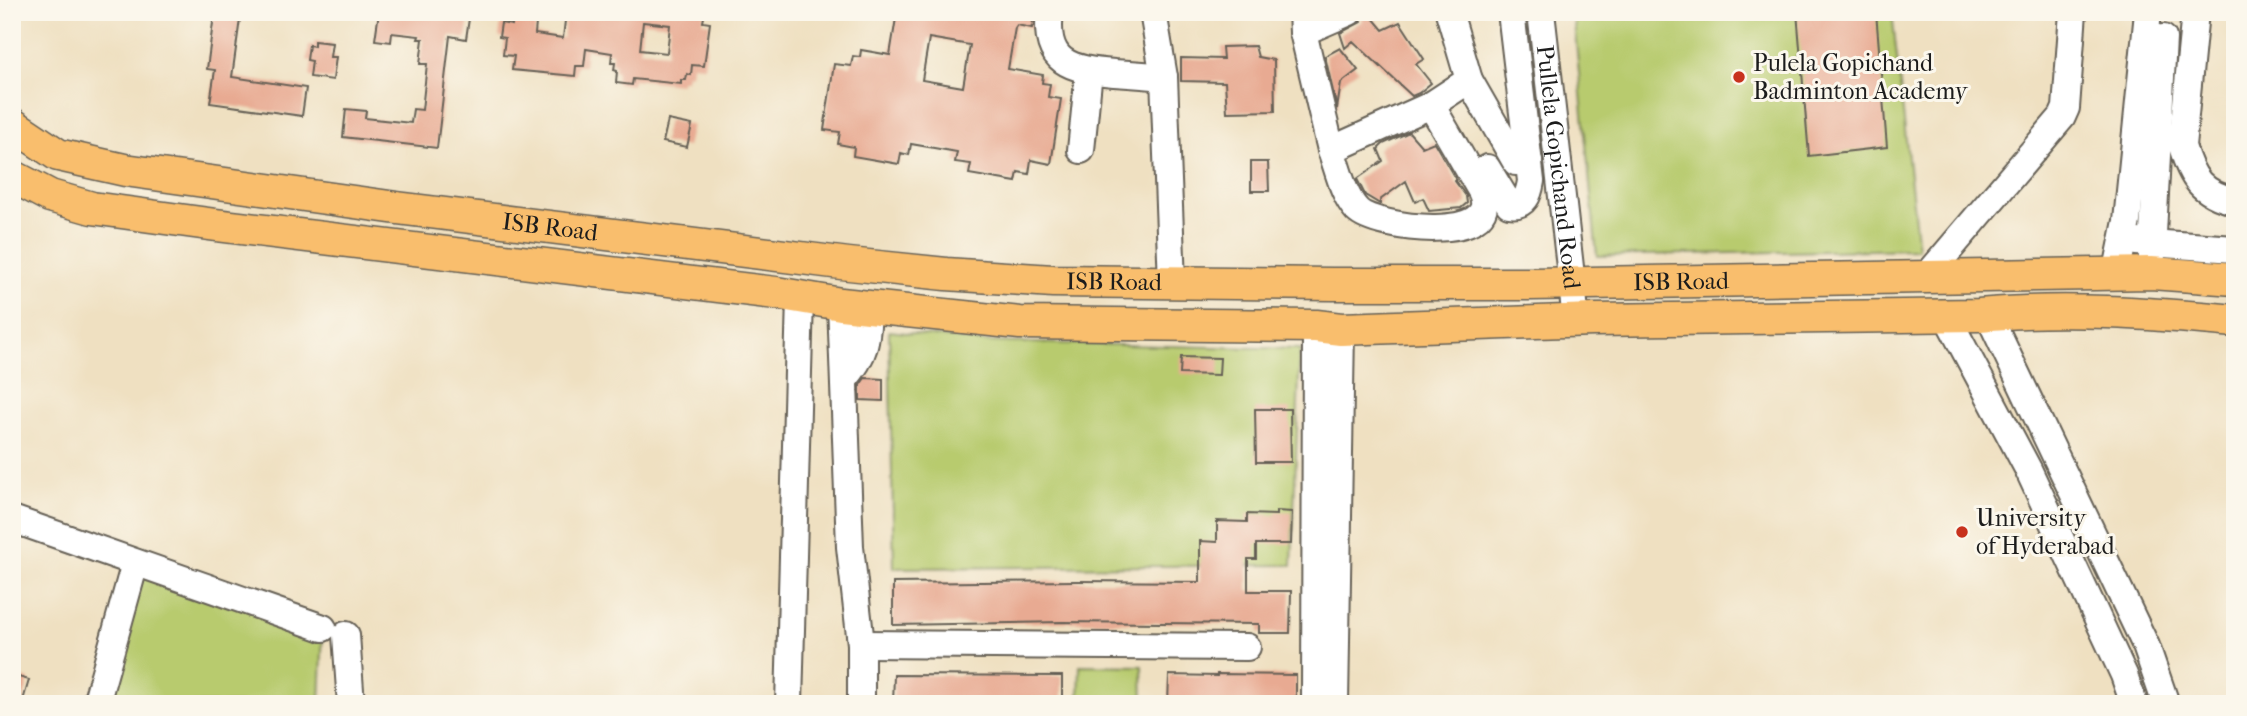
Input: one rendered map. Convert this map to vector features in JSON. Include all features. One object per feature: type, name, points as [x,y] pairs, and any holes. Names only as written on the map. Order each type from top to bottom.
[{"type":"main road","name":"ISB Road","points":[[12,124],[58,155],[94,165],[410,209],[946,274],[1053,281],[1373,284],[2116,275],[2152,258],[2235,279]]},
{"type":"main road","name":"ISB Road","points":[[12,176],[50,196],[92,208],[854,306],[1020,323],[1329,327],[1585,320],[2141,312],[2235,321]]},
{"type":"main road","points":[[406,248],[410,209]]},
{"type":"street","points":[[1050,12],[1048,30],[1057,55],[1066,63],[1081,70],[1164,77]]},
{"type":"street","points":[[1153,12],[1164,77],[1172,283]]},
{"type":"street","points":[[1349,12],[1303,22],[1331,150],[1346,190],[1357,210],[1367,216],[1409,226],[1432,228],[1466,224],[1477,218],[1486,202],[1443,108]]},
{"type":"street","points":[[1449,12],[1469,80],[1516,162],[1529,162]]},
{"type":"street","points":[[1443,108],[1509,204],[1523,202],[1529,195],[1531,181],[1511,12]]},
{"type":"street","name":"Pullela Gopichand Road","points":[[1541,12],[1585,320]]},
{"type":"street","name":"Pullela Gopichand Road","points":[[1556,12],[1580,282]]},
{"type":"street","points":[[1927,276],[2062,117],[2066,108],[2073,12]]},
{"type":"street","points":[[2116,275],[2124,240],[2148,12]]},
{"type":"street","points":[[2152,258],[2164,12]]},
{"type":"street","points":[[2195,12],[2182,146],[2196,180],[2208,192],[2235,201]]},
{"type":"street","points":[[1081,150],[1088,71]]},
{"type":"street","points":[[1331,150],[1443,108],[1469,80]]},
{"type":"street","points":[[2124,240],[2152,258],[2235,249]]},
{"type":"street","points":[[789,704],[800,298]]},
{"type":"street","points":[[854,306],[867,337],[863,355],[844,380],[850,547],[861,645],[861,704]]},
{"type":"street","points":[[1988,314],[2146,646],[2166,704]]},
{"type":"street","points":[[1946,315],[2028,469],[2124,675],[2134,704]]},
{"type":"street","points":[[1315,704],[1329,327]]},
{"type":"street","points":[[1329,327],[1335,704]]},
{"type":"street","points":[[12,519],[335,631],[351,704]]},
{"type":"street","points":[[96,704],[135,563]]},
{"type":"street","points":[[861,645],[1247,647]]},
{"type":"green space","name":"Pulela Gopichand Badminton Academy","points":[[1573,12],[1892,12],[1918,249],[1597,256]]},
{"type":"green space","points":[[889,331],[984,342],[1300,349],[1292,565],[894,568]]},
{"type":"green space","points":[[135,563],[323,628],[320,704],[96,704]]},
{"type":"green space","points":[[1080,665],[1142,666],[1143,704],[1079,704]]},
{"type":"building","points":[[379,12],[470,12],[466,39],[450,36],[437,148],[343,137],[346,109],[366,111],[365,118],[411,123],[413,109],[422,110],[427,64],[420,64],[423,39],[418,39],[419,36],[392,33],[391,42],[375,40]]},
{"type":"building","points":[[514,12],[537,12],[535,34],[563,38],[566,12],[705,12],[703,22],[710,23],[704,66],[692,65],[691,75],[687,74],[686,80],[681,80],[681,84],[633,79],[632,85],[616,83],[617,71],[614,70],[615,63],[611,63],[612,53],[586,49],[584,66],[576,66],[575,76],[512,70],[514,56],[503,55],[505,38],[499,37],[501,23],[512,25]],"holes":[[[643,22],[670,25],[667,53],[640,50]]]},
{"type":"building","points":[[897,12],[1034,12],[1032,28],[1017,25],[1015,28],[1008,69],[1043,75],[1042,83],[1050,84],[1048,97],[1061,99],[1051,164],[1031,160],[1029,174],[1018,172],[1016,182],[969,174],[971,164],[955,162],[957,152],[911,144],[909,155],[901,153],[899,164],[853,156],[854,147],[838,144],[840,132],[824,130],[834,64],[851,66],[853,56],[860,57],[861,50],[890,55]],"holes":[[[929,38],[970,45],[963,87],[922,80]]]},
{"type":"building","points":[[1365,12],[1368,12],[1383,30],[1400,22],[1424,59],[1416,64],[1431,83],[1419,93],[1412,96],[1353,41],[1345,48],[1340,33],[1361,22]]},
{"type":"building","points":[[1797,12],[1876,12],[1887,147],[1809,156]]},
{"type":"building","points":[[214,15],[240,19],[232,77],[306,88],[302,116],[210,103],[215,70],[207,69]]},
{"type":"building","points":[[314,41],[332,43],[330,57],[336,57],[333,80],[310,77],[312,61],[307,60],[309,45],[314,46]]},
{"type":"building","points":[[1255,46],[1258,57],[1274,60],[1275,111],[1227,112],[1225,82],[1181,81],[1181,58],[1223,59],[1222,47]]},
{"type":"building","points":[[1340,48],[1358,70],[1341,83],[1337,109],[1325,56]]},
{"type":"building","points":[[668,120],[692,125],[687,147],[663,142]]},
{"type":"building","points":[[1409,132],[1422,147],[1434,142],[1466,196],[1467,203],[1461,208],[1429,211],[1423,198],[1415,202],[1406,181],[1380,200],[1380,204],[1365,195],[1357,179],[1383,161],[1378,149],[1383,144]]},
{"type":"building","points":[[1251,162],[1268,162],[1269,191],[1251,191]]},
{"type":"building","points":[[1181,357],[1220,358],[1219,375],[1180,374]]},
{"type":"building","points":[[865,378],[883,379],[883,401],[860,400],[860,385]]},
{"type":"building","points":[[1255,409],[1290,409],[1291,462],[1256,462]]},
{"type":"building","points":[[1276,511],[1292,512],[1291,544],[1256,544],[1256,559],[1248,559],[1248,591],[1291,591],[1290,633],[1259,633],[1259,624],[1063,622],[893,625],[893,583],[1200,582],[1200,541],[1217,542],[1217,521],[1247,522],[1247,514],[1276,515]]},
{"type":"building","points":[[12,675],[29,680],[22,704],[12,704]]},
{"type":"building","points":[[894,675],[1062,676],[1062,704],[893,704]]},
{"type":"building","points":[[1169,675],[1296,675],[1296,704],[1168,704]]},
{"type":"place","name":"Pulela Gopichand Badminton Academy","points":[[1739,77]]},
{"type":"place","name":"University of Hyderabad","points":[[1962,532]]}]
